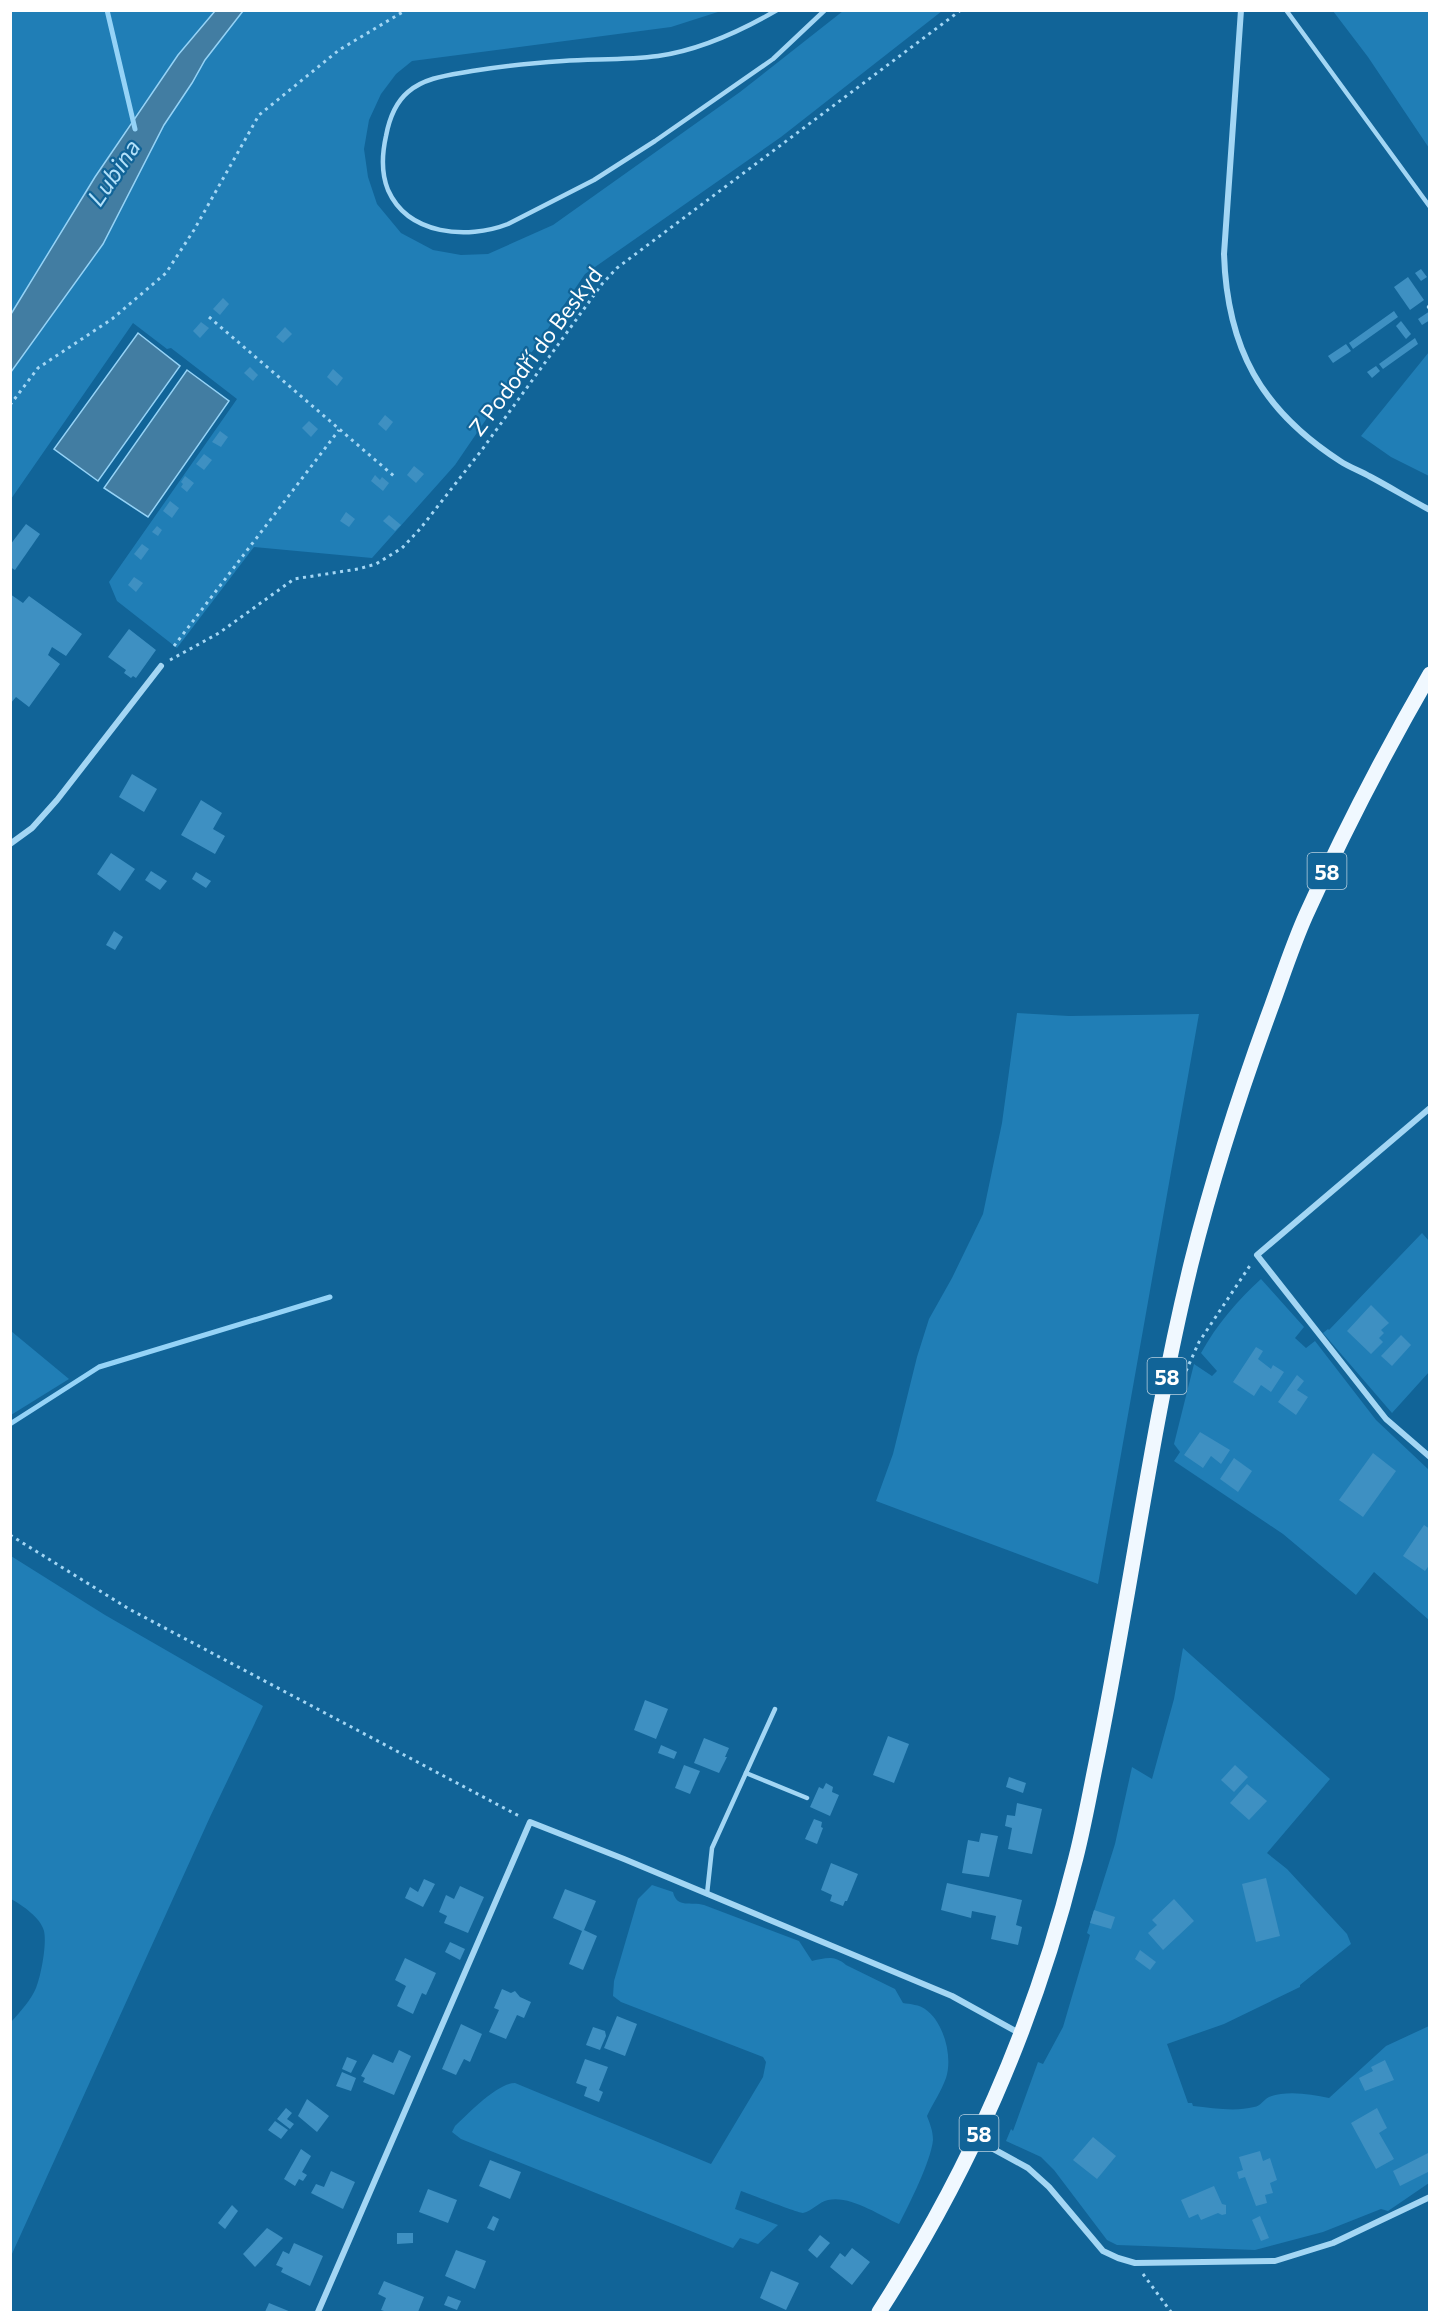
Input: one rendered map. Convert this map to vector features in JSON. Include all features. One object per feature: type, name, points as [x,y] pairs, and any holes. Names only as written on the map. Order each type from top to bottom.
[{"type":"main road","name":"58","points":[[879,2313],[935,2220],[976,2140],[1022,2035],[1053,1941],[1075,1863],[1126,1605],[1151,1454],[1191,1263],[1245,1078],[1304,919],[1389,745],[1430,674]]},
{"type":"street","points":[[1240,10],[1224,254],[1225,290],[1242,349],[1261,387],[1299,430],[1343,463],[1430,510]]},
{"type":"street","points":[[10,844],[32,828],[57,800],[161,666]]},
{"type":"street","points":[[1430,1108],[1257,1256],[1386,1419],[1430,1457]]},
{"type":"street","points":[[318,2313],[530,1822],[952,1996],[1022,2035]]},
{"type":"street","points":[[976,2140],[1028,2168],[1049,2187],[1102,2251],[1135,2263],[1275,2261],[1333,2243],[1430,2196]]},
{"type":"lane","points":[[777,10],[751,26],[701,45],[660,56],[497,67],[446,76],[418,85],[401,98],[389,124],[383,163],[388,190],[410,217],[435,229],[474,233],[494,230],[594,180],[655,141],[773,59],[825,10]]},
{"type":"lane","points":[[1286,10],[1430,207]]},
{"type":"lane","points":[[707,1894],[712,1848],[775,1709]]},
{"type":"lane","points":[[746,1773],[807,1798]]},
{"type":"path","points":[[10,405],[38,368],[112,319],[166,273],[194,230],[259,115],[339,50],[406,10]]},
{"type":"path","name":"Z Pododří do Beskyd","points":[[161,666],[219,633],[294,579],[376,564],[402,548],[420,529],[481,451],[602,284],[617,268],[961,10]]},
{"type":"path","points":[[209,317],[395,477]]},
{"type":"path","points":[[174,646],[339,430]]},
{"type":"path","points":[[1186,1371],[1199,1342],[1257,1256]]},
{"type":"path","points":[[10,1535],[129,1609],[530,1822]]},
{"type":"path","points":[[1135,2263],[1171,2313]]},
{"type":"shaded area","points":[[11,11],[215,11],[186,46],[133,120],[11,314]]},
{"type":"shaded area","points":[[243,11],[721,11],[671,27],[412,61],[396,74],[381,94],[369,120],[364,149],[368,177],[377,204],[401,233],[433,250],[461,255],[488,254],[553,225],[740,92],[843,11],[942,11],[781,137],[585,274],[455,465],[372,558],[254,547],[177,648],[117,601],[109,582],[237,399],[171,348],[167,349],[133,323],[11,499],[11,372],[37,336],[205,60]]},
{"type":"shaded area","points":[[1333,11],[1429,11],[1429,148],[1368,57]]},
{"type":"shaded area","points":[[1429,352],[1429,476],[1391,457],[1361,436]]},
{"type":"shaded area","points":[[1017,1013],[1069,1016],[1199,1014],[1098,1584],[876,1501],[893,1454],[917,1357],[929,1319],[983,1214],[1002,1123]]},
{"type":"shaded area","points":[[1422,1233],[1429,1241],[1429,1372],[1392,1413],[1323,1333],[1329,1330]]},
{"type":"shaded area","points":[[1261,1279],[1304,1327],[1295,1338],[1306,1348],[1315,1341],[1376,1420],[1429,1470],[1429,1620],[1374,1572],[1356,1595],[1283,1534],[1174,1461],[1180,1452],[1174,1444],[1194,1364],[1212,1376],[1217,1371],[1201,1353],[1228,1313]]},
{"type":"shaded area","points":[[11,1331],[69,1379],[10,1415]]},
{"type":"shaded area","points":[[11,1556],[105,1615],[263,1706],[210,1817],[11,2256],[11,2022],[36,1988],[43,1960],[45,1937],[42,1926],[35,1917],[11,1899]]},
{"type":"shaded area","points":[[1183,1648],[1330,1779],[1267,1853],[1287,1869],[1347,1934],[1351,1944],[1300,1987],[1224,2024],[1167,2044],[1188,2103],[1192,2103],[1193,2106],[1239,2109],[1256,2106],[1269,2097],[1291,2093],[1329,2098],[1386,2046],[1429,2026],[1429,2183],[1388,2211],[1381,2209],[1323,2232],[1255,2250],[1117,2245],[1107,2240],[1054,2170],[1041,2157],[1006,2141],[1011,2129],[1013,2131],[1038,2062],[1043,2064],[1063,2027],[1090,1935],[1087,1933],[1115,1844],[1132,1767],[1152,1779],[1174,1699]]},
{"type":"shaded area","points":[[652,1885],[673,1892],[681,1903],[704,1905],[799,1941],[812,1961],[826,1958],[838,1960],[895,1989],[903,2003],[923,2008],[932,2015],[945,2040],[948,2070],[927,2116],[933,2140],[928,2159],[899,2224],[846,2200],[828,2200],[803,2213],[741,2191],[735,2209],[778,2225],[758,2244],[740,2238],[733,2248],[461,2139],[452,2132],[455,2126],[492,2093],[508,2084],[515,2083],[711,2164],[763,2077],[766,2062],[763,2057],[621,2002],[613,1996],[614,1981],[638,1899]]},
{"type":"water","name":"Lubina","points":[[215,11],[243,11],[205,60],[164,125],[103,244],[11,372],[11,314],[95,177],[178,55]]},
{"type":"water","points":[[138,333],[180,366],[98,481],[54,449]]},
{"type":"water","points":[[187,370],[229,401],[148,517],[104,488]]},
{"type":"building","points":[[1421,269],[1427,277],[1421,281],[1415,273]]},
{"type":"building","points":[[1408,277],[1424,300],[1410,310],[1394,287]]},
{"type":"building","points":[[223,298],[229,304],[220,315],[213,309]]},
{"type":"building","points":[[1394,311],[1398,317],[1353,349],[1349,343]]},
{"type":"building","points":[[1430,311],[1430,320],[1422,325],[1418,319]]},
{"type":"building","points":[[1401,321],[1411,334],[1406,339],[1396,326]]},
{"type":"building","points":[[201,322],[209,328],[200,338],[193,331]]},
{"type":"building","points":[[285,327],[292,334],[283,343],[276,337]]},
{"type":"building","points":[[1415,338],[1418,344],[1383,369],[1379,364]]},
{"type":"building","points":[[1346,344],[1351,351],[1333,363],[1328,356]]},
{"type":"building","points":[[1376,366],[1380,371],[1372,378],[1367,372]]},
{"type":"building","points":[[250,367],[258,375],[253,381],[244,373]]},
{"type":"building","points":[[333,369],[343,378],[337,386],[327,377]]},
{"type":"building","points":[[385,415],[393,422],[386,431],[378,424]]},
{"type":"building","points":[[309,421],[318,429],[311,437],[302,428]]},
{"type":"building","points":[[220,431],[228,437],[221,447],[212,442]]},
{"type":"building","points":[[204,454],[212,460],[204,470],[196,464]]},
{"type":"building","points":[[414,466],[424,474],[416,483],[407,475]]},
{"type":"building","points":[[375,475],[380,480],[382,477],[389,483],[383,491],[371,481]]},
{"type":"building","points":[[185,476],[194,483],[187,492],[181,487]]},
{"type":"building","points":[[170,501],[179,508],[172,518],[163,511]]},
{"type":"building","points":[[346,512],[355,519],[349,527],[340,521]]},
{"type":"building","points":[[389,515],[401,525],[395,531],[383,521]]},
{"type":"building","points":[[26,524],[40,534],[15,570],[10,567],[10,545]]},
{"type":"building","points":[[157,526],[162,530],[158,536],[152,532]]},
{"type":"building","points":[[142,544],[149,549],[141,560],[134,554]]},
{"type":"building","points":[[134,577],[143,583],[136,592],[128,585]]},
{"type":"building","points":[[10,594],[23,603],[29,596],[82,634],[66,656],[52,647],[48,655],[60,664],[29,707],[16,697],[10,704]]},
{"type":"building","points":[[129,629],[156,650],[136,678],[133,676],[131,678],[124,673],[126,670],[108,657]]},
{"type":"building","points":[[132,774],[157,789],[144,812],[119,797]]},
{"type":"building","points":[[201,800],[222,813],[213,829],[225,836],[215,854],[181,835]]},
{"type":"building","points":[[111,853],[135,869],[120,891],[97,874]]},
{"type":"building","points":[[151,871],[167,881],[160,890],[145,880]]},
{"type":"building","points":[[196,872],[211,881],[206,888],[192,879]]},
{"type":"building","points":[[114,931],[123,937],[115,950],[106,945]]},
{"type":"building","points":[[1371,1305],[1389,1323],[1381,1330],[1384,1333],[1379,1338],[1383,1342],[1371,1354],[1347,1331]]},
{"type":"building","points":[[1401,1335],[1411,1345],[1392,1366],[1381,1356]]},
{"type":"building","points":[[1256,1347],[1263,1351],[1258,1359],[1271,1369],[1273,1365],[1284,1372],[1271,1392],[1261,1385],[1254,1396],[1233,1382]]},
{"type":"building","points":[[1297,1375],[1304,1381],[1297,1390],[1308,1397],[1296,1415],[1278,1402]]},
{"type":"building","points":[[1200,1432],[1230,1450],[1221,1464],[1211,1456],[1203,1468],[1184,1455]]},
{"type":"building","points":[[1373,1453],[1396,1471],[1363,1517],[1339,1500]]},
{"type":"building","points":[[1234,1458],[1252,1471],[1238,1492],[1220,1479]]},
{"type":"building","points":[[1424,1525],[1430,1529],[1430,1564],[1425,1571],[1403,1556]]},
{"type":"building","points":[[645,1700],[668,1709],[656,1739],[634,1730]]},
{"type":"building","points":[[888,1736],[909,1744],[894,1783],[873,1775]]},
{"type":"building","points":[[704,1738],[729,1748],[719,1773],[694,1763]]},
{"type":"building","points":[[661,1745],[677,1752],[674,1759],[658,1753]]},
{"type":"building","points":[[684,1765],[700,1771],[690,1794],[675,1788]]},
{"type":"building","points":[[1235,1765],[1248,1777],[1234,1792],[1221,1780]]},
{"type":"building","points":[[1009,1777],[1026,1783],[1023,1793],[1006,1787]]},
{"type":"building","points":[[826,1783],[833,1787],[832,1792],[839,1795],[830,1816],[810,1807],[819,1787],[823,1789]]},
{"type":"building","points":[[1247,1784],[1267,1801],[1249,1820],[1230,1803]]},
{"type":"building","points":[[1017,1803],[1042,1809],[1032,1854],[1008,1849],[1012,1828],[1005,1826],[1007,1815],[1015,1816]]},
{"type":"building","points":[[814,1819],[822,1822],[821,1827],[823,1828],[817,1844],[805,1839]]},
{"type":"building","points":[[981,1833],[998,1836],[989,1877],[962,1873],[968,1840],[979,1842]]},
{"type":"building","points":[[831,1863],[858,1874],[843,1906],[830,1901],[832,1895],[821,1890]]},
{"type":"building","points":[[1266,1878],[1280,1936],[1256,1942],[1242,1884]]},
{"type":"building","points":[[424,1879],[435,1884],[423,1907],[405,1898],[410,1887],[418,1892]]},
{"type":"building","points":[[947,1883],[1022,1900],[1016,1925],[1022,1927],[1018,1945],[991,1939],[996,1916],[972,1911],[971,1918],[941,1910]]},
{"type":"building","points":[[460,1886],[484,1897],[468,1933],[444,1923],[447,1916],[439,1912],[446,1895],[454,1899]]},
{"type":"building","points":[[565,1889],[596,1901],[584,1930],[597,1936],[583,1970],[569,1964],[582,1931],[553,1918]]},
{"type":"building","points":[[1174,1899],[1194,1921],[1163,1950],[1148,1933],[1157,1925],[1152,1920]]},
{"type":"building","points":[[1094,1910],[1115,1917],[1111,1929],[1090,1923]]},
{"type":"building","points":[[450,1942],[465,1949],[460,1960],[445,1952]]},
{"type":"building","points":[[1140,1950],[1156,1962],[1150,1970],[1135,1959]]},
{"type":"building","points":[[405,1958],[436,1973],[426,1995],[422,1993],[413,2014],[397,2006],[406,1986],[395,1980]]},
{"type":"building","points":[[502,1989],[511,1993],[515,1991],[520,1997],[531,2002],[524,2018],[517,2015],[506,2039],[489,2032],[499,2010],[494,2008]]},
{"type":"building","points":[[617,2016],[637,2024],[625,2056],[604,2048]]},
{"type":"building","points":[[461,2024],[482,2034],[470,2062],[464,2059],[456,2075],[442,2069]]},
{"type":"building","points":[[593,2027],[605,2031],[606,2036],[600,2050],[586,2045]]},
{"type":"building","points":[[399,2050],[411,2056],[394,2095],[363,2082],[365,2078],[361,2076],[373,2054],[393,2063]]},
{"type":"building","points":[[347,2057],[357,2061],[351,2073],[342,2069]]},
{"type":"building","points":[[585,2059],[608,2067],[599,2090],[603,2092],[599,2102],[584,2096],[587,2087],[576,2083]]},
{"type":"building","points":[[1385,2060],[1394,2080],[1365,2091],[1359,2078],[1373,2071],[1371,2067]]},
{"type":"building","points":[[342,2072],[356,2078],[351,2091],[336,2086]]},
{"type":"building","points":[[307,2099],[329,2116],[317,2132],[298,2116]]},
{"type":"building","points":[[286,2108],[292,2113],[287,2119],[294,2124],[290,2129],[277,2119]]},
{"type":"building","points":[[1377,2108],[1387,2128],[1379,2133],[1394,2159],[1376,2169],[1351,2123]]},
{"type":"building","points":[[275,2121],[288,2130],[281,2139],[268,2130]]},
{"type":"building","points":[[1093,2137],[1116,2156],[1097,2179],[1073,2160]]},
{"type":"building","points":[[301,2149],[311,2156],[302,2172],[307,2175],[303,2181],[299,2179],[295,2186],[284,2179]]},
{"type":"building","points":[[1260,2151],[1263,2161],[1270,2158],[1277,2180],[1270,2183],[1273,2193],[1265,2195],[1267,2203],[1256,2206],[1245,2177],[1239,2179],[1237,2172],[1243,2170],[1239,2157]]},
{"type":"building","points":[[1430,2152],[1430,2171],[1400,2186],[1393,2171]]},
{"type":"building","points":[[490,2160],[521,2172],[510,2199],[479,2186]]},
{"type":"building","points":[[331,2171],[355,2182],[343,2209],[311,2193],[316,2184],[324,2187]]},
{"type":"building","points":[[1214,2186],[1222,2204],[1226,2205],[1226,2214],[1218,2213],[1201,2220],[1198,2214],[1189,2218],[1181,2200]]},
{"type":"building","points":[[428,2189],[457,2200],[448,2223],[419,2212]]},
{"type":"building","points":[[232,2205],[238,2211],[225,2229],[218,2223]]},
{"type":"building","points":[[493,2216],[499,2219],[494,2231],[487,2228]]},
{"type":"building","points":[[1260,2216],[1269,2238],[1261,2241],[1252,2220]]},
{"type":"building","points":[[267,2228],[283,2238],[255,2267],[243,2254]]},
{"type":"building","points":[[397,2233],[413,2233],[413,2243],[397,2244]]},
{"type":"building","points":[[820,2235],[830,2243],[817,2258],[808,2250]]},
{"type":"building","points":[[294,2243],[323,2256],[310,2286],[281,2272],[283,2268],[276,2265],[283,2251],[289,2254]]},
{"type":"building","points":[[852,2248],[870,2262],[852,2285],[830,2267],[840,2253],[845,2257]]},
{"type":"building","points":[[456,2250],[486,2261],[475,2289],[445,2276]]},
{"type":"building","points":[[771,2271],[799,2283],[786,2310],[760,2298]]},
{"type":"building","points":[[384,2281],[424,2297],[418,2312],[381,2310],[386,2298],[378,2294]]},
{"type":"building","points":[[448,2296],[461,2301],[457,2310],[444,2305]]},
{"type":"building","points":[[269,2303],[291,2312],[265,2312]]},
{"type":"waterway","name":"Lubina","points":[[107,10],[135,129]]},
{"type":"waterway","points":[[10,1424],[99,1367],[330,1297]]}]
